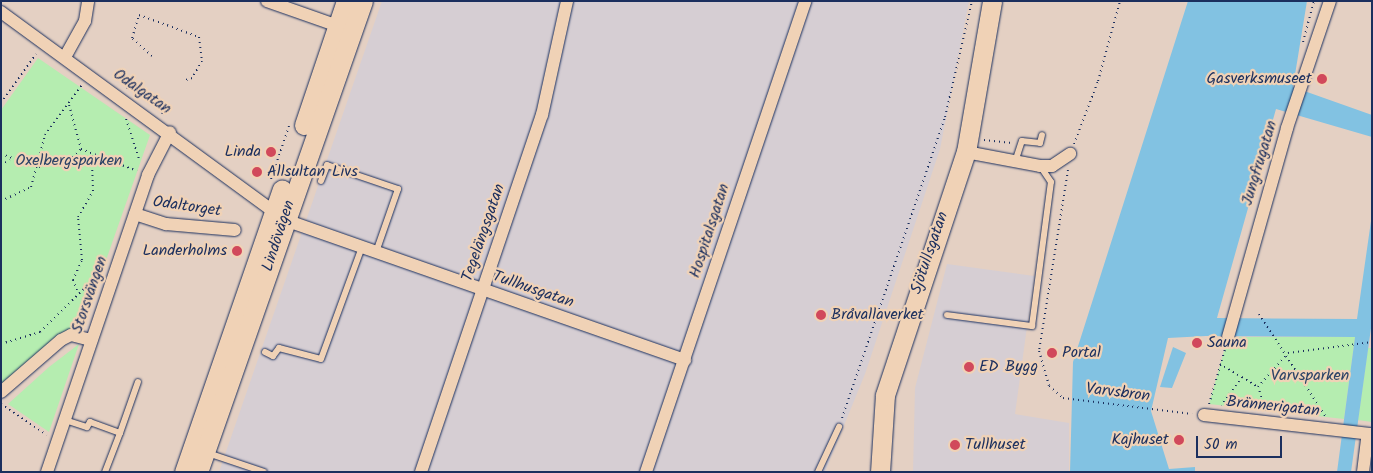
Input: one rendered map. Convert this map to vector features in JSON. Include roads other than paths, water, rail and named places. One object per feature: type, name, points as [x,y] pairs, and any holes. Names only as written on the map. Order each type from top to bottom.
[{"type":"main road","name":"Lindövägen","points":[[198,472],[199,450],[274,211],[346,1]]},
{"type":"main road","name":"Lindövägen","points":[[274,211],[363,1]]},
{"type":"main road","name":"Sjötullsgatan","points":[[983,35],[984,1]]},
{"type":"main road","name":"Sjötullsgatan","points":[[880,472],[881,429],[890,377],[966,152],[983,35],[992,1]]},
{"type":"main road","name":"Lindövägen","points":[[184,472],[199,450]]},
{"type":"street","points":[[65,57],[85,21],[88,1]]},
{"type":"street","points":[[268,1],[338,26]]},
{"type":"street","name":"Tegelängsgatan","points":[[421,472],[481,290],[542,115],[568,1]]},
{"type":"street","name":"Hospitalsgatan","points":[[646,472],[805,1]]},
{"type":"street","name":"Jungfrugatan","points":[[1228,336],[1292,113],[1330,1]]},
{"type":"street","name":"Odalgatan","points":[[1,12],[157,122],[274,211]]},
{"type":"street","name":"Storsvängen","points":[[47,472],[135,214],[144,173],[170,132]]},
{"type":"street","points":[[966,152],[1015,163],[1040,166],[1052,166],[1070,154]]},
{"type":"street","name":"Tullhusgatan","points":[[274,211],[362,247],[685,360]]},
{"type":"street","name":"Odaltorget","points":[[135,214],[166,224],[235,230]]},
{"type":"street","points":[[1,392],[61,340],[71,335],[91,340]]},
{"type":"street","name":"Brännerigatan","points":[[1204,415],[1366,434]]},
{"type":"street","points":[[1363,472],[1366,434]]},
{"type":"lane","points":[[1015,163],[1022,141],[1040,143],[1042,135]]},
{"type":"lane","points":[[321,181],[327,165],[398,189],[376,252]]},
{"type":"lane","points":[[947,316],[1032,326],[1051,182],[1040,166]]},
{"type":"lane","points":[[265,352],[273,356],[279,348],[321,359],[362,247]]},
{"type":"lane","points":[[105,472],[138,382]]},
{"type":"lane","points":[[65,420],[87,427],[90,422],[120,432]]},
{"type":"lane","points":[[818,472],[839,427]]},
{"type":"lane","points":[[199,450],[264,472]]},
{"type":"water","points":[[1188,1],[1307,1],[1293,87],[1372,115],[1372,137],[1276,109],[1217,318],[1357,319],[1372,214],[1372,321],[1351,472],[1337,472],[1355,337],[1206,336],[1168,338],[1151,411],[1169,469],[1195,467],[1195,472],[1070,472],[1073,362]]},
{"type":"water","points":[[1173,347],[1186,353],[1172,388],[1160,387]]},
{"type":"place","name":"Gasverksmuseet","points":[[1322,79]]},
{"type":"place","name":"Linda","points":[[271,152]]},
{"type":"place","name":"Allsultan Livs","points":[[257,172]]},
{"type":"place","name":"Landerholms","points":[[237,251]]},
{"type":"place","name":"Bråvallaverket","points":[[821,315]]},
{"type":"place","name":"Sauna","points":[[1197,343]]},
{"type":"place","name":"Portal","points":[[1052,353]]},
{"type":"place","name":"ED Bygg","points":[[969,367]]},
{"type":"place","name":"Kajhuset","points":[[1179,440]]},
{"type":"place","name":"Tullhuset","points":[[955,445]]},
{"type":"park label","name":"Oxelbergsparken","points":[[69,161]]},
{"type":"park label","name":"Varvsparken","points":[[1310,376]]}]
